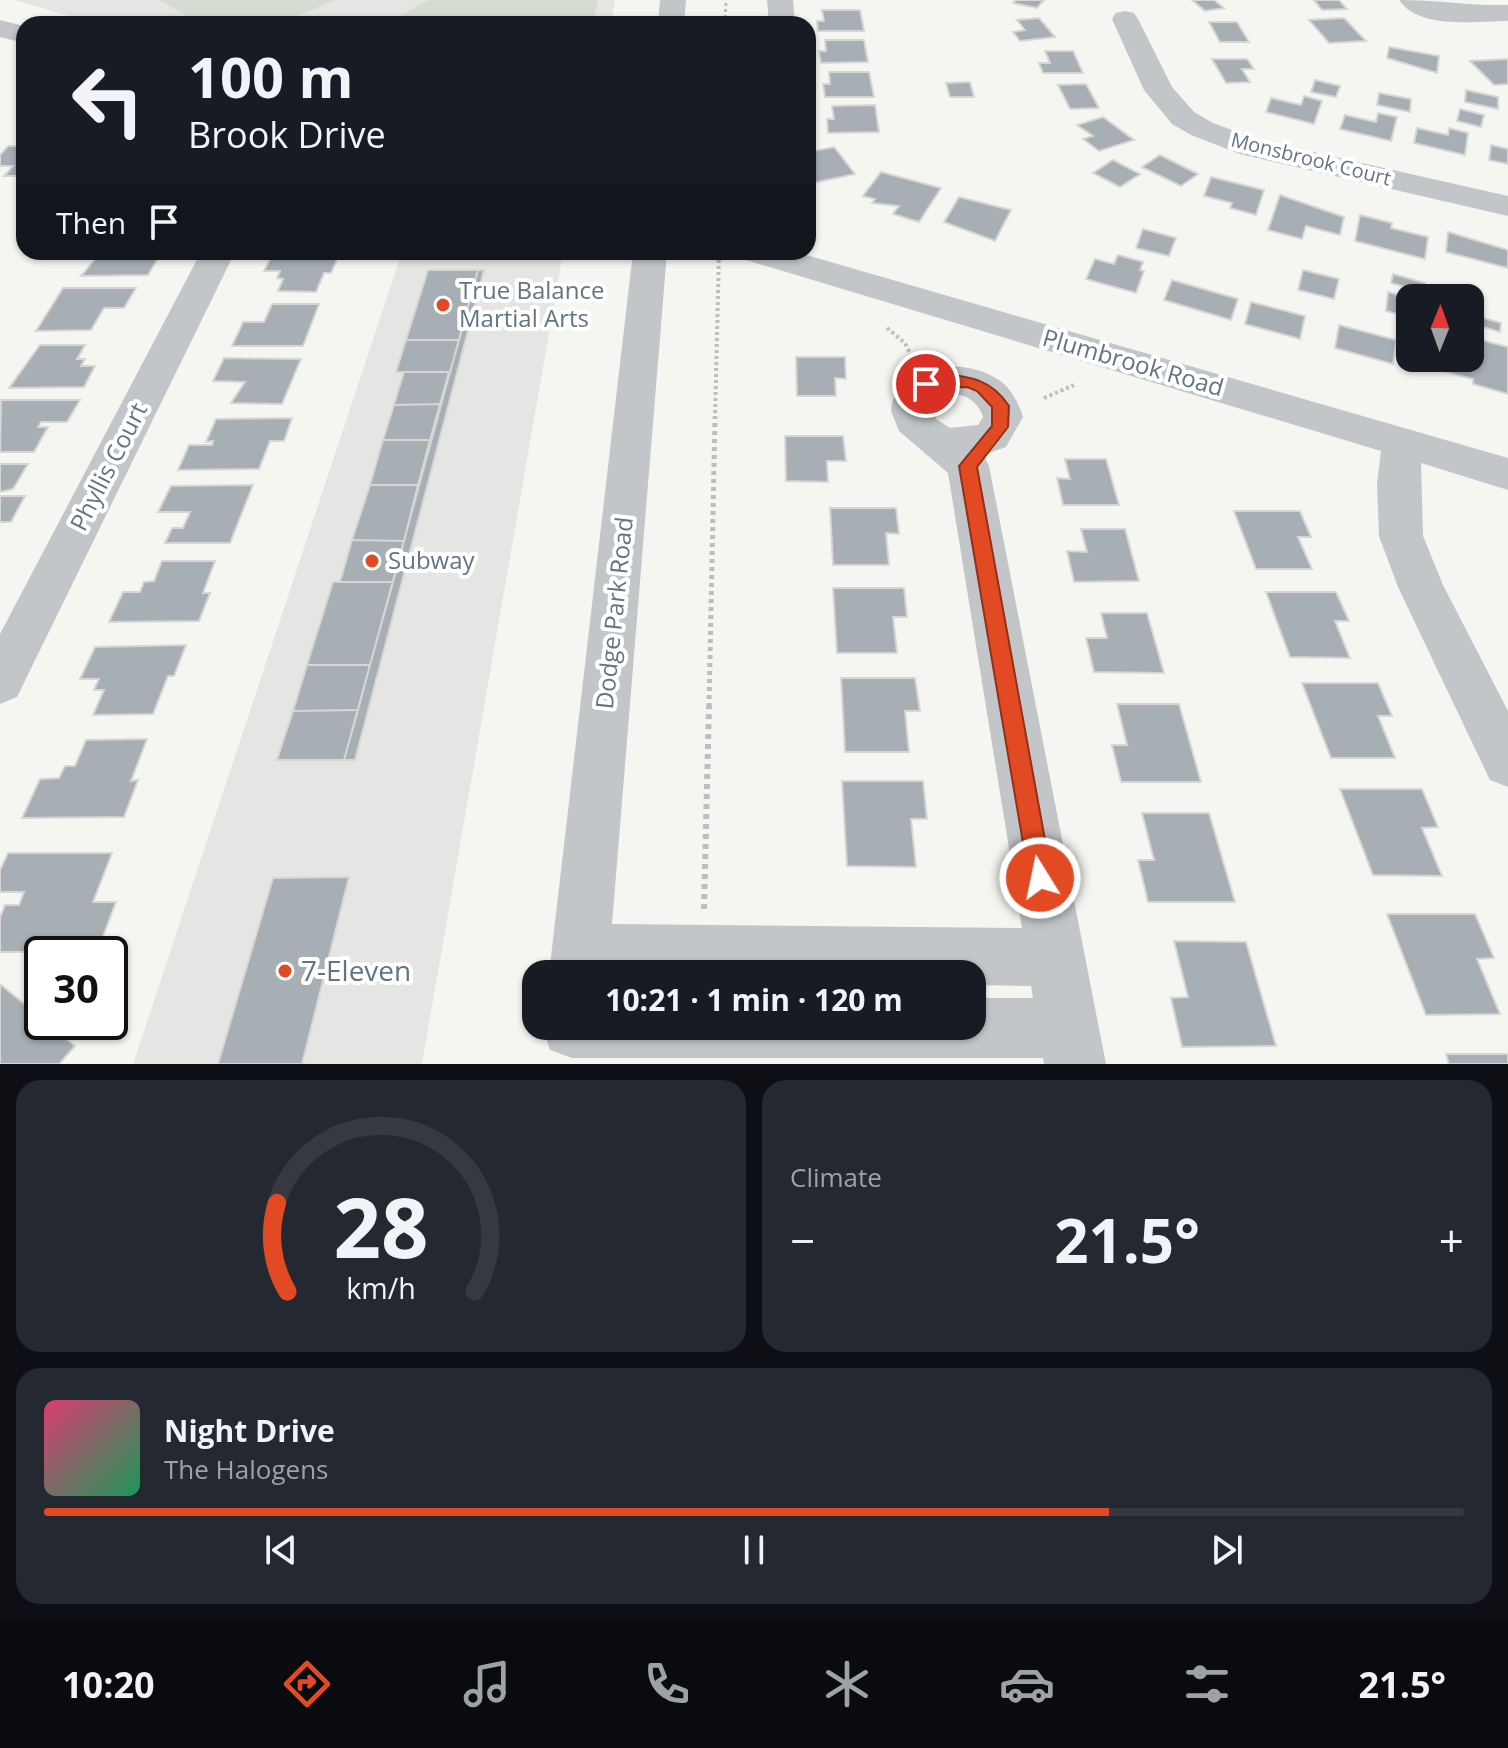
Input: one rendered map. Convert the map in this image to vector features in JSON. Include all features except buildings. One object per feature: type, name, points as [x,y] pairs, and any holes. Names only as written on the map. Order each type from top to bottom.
[{"type":"street","points":[[1412,0],[1432,11],[1508,13]]},
{"type":"street","name":"Monsbrook Court","points":[[1125,19],[1159,90],[1183,118],[1202,129],[1251,147],[1508,206]]},
{"type":"street","name":"Phyllis Court","points":[[0,682],[214,260]]},
{"type":"street","name":"Dodge Park Road","points":[[579,960],[649,260]]},
{"type":"street","name":"Plumbrook Road","points":[[785,260],[1508,474]]},
{"type":"street","points":[[1402,443],[1398,484],[1401,536],[1421,587],[1508,763]]},
{"type":"street","points":[[965,447],[1071,1046],[986,1040]]},
{"type":"street","points":[[986,964],[1054,957]]},
{"type":"path","points":[[703,918],[719,260]]},
{"type":"path","points":[[887,328],[905,343],[914,360]]},
{"type":"path","points":[[1044,398],[1074,385]]},
{"type":"shaded area","points":[[14,0],[615,0],[612,16],[69,16]]},
{"type":"shaded area","points":[[159,0],[335,0],[297,16],[187,16]]},
{"type":"shaded area","points":[[429,0],[598,0],[595,16],[399,16]]},
{"type":"shaded area","points":[[399,260],[562,260],[422,1064],[133,1064]]},
{"type":"place","name":"True Balance Martial Arts","points":[[443,305]]},
{"type":"place","name":"Subway","points":[[372,561]]},
{"type":"place","name":"7-Eleven","points":[[285,971]]},
{"type":"route","points":[[926,384],[939,380],[969,381],[994,395],[1001,406],[1003,417],[1000,427],[976,452],[968,466],[1040,878]]}]
